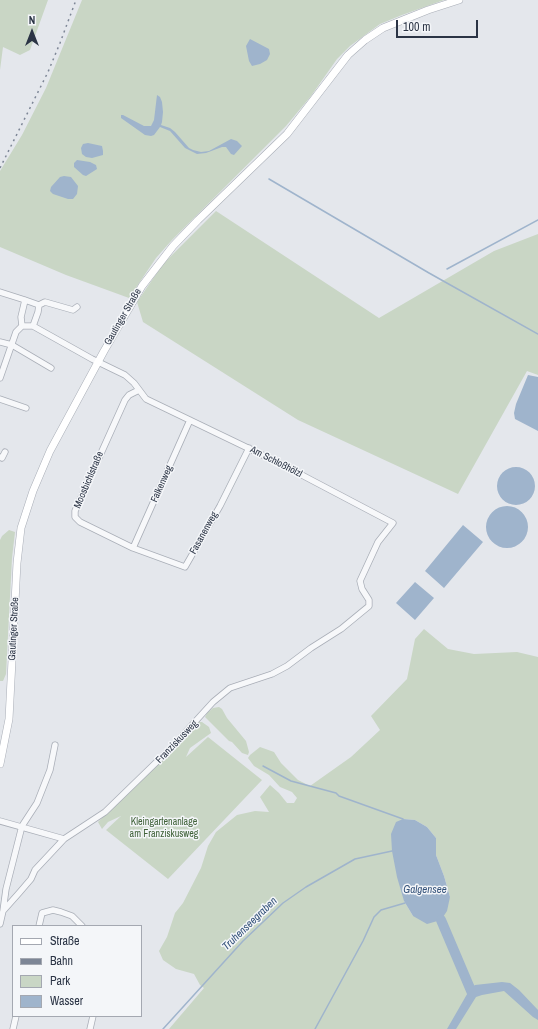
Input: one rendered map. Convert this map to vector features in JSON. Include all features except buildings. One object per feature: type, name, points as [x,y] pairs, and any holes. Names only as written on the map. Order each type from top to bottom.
[{"type":"main road","name":"Gautinger Straße","points":[[0,764],[9,719],[17,563],[21,528],[33,491],[50,451],[98,362],[142,286],[173,246],[287,134],[348,55],[365,40],[383,28],[428,10],[459,0]]},
{"type":"street","points":[[0,292],[39,305],[45,302],[72,310],[77,307]]},
{"type":"street","points":[[22,326],[21,316],[25,300]]},
{"type":"street","points":[[0,378],[16,332],[22,326],[33,326],[39,305]]},
{"type":"street","name":"Am Schloßhölzl","points":[[33,326],[98,362],[125,375],[134,383],[146,399],[249,448],[392,523],[378,542],[362,574],[360,581],[362,589]]},
{"type":"street","points":[[0,342],[12,345],[51,368]]},
{"type":"street","name":"Moosbichlstraße","points":[[133,548],[80,522],[75,517],[75,511],[124,400],[129,395],[139,390]]},
{"type":"street","points":[[0,399],[26,408]]},
{"type":"street","name":"Falkenweg","points":[[133,548],[190,420]]},
{"type":"street","name":"Fasanenweg","points":[[133,548],[185,567],[220,506],[249,448]]},
{"type":"street","points":[[0,457],[2,458],[5,452]]},
{"type":"street","name":"Franziskusweg","points":[[0,924],[4,911],[23,888],[35,870],[64,839],[105,812],[171,748],[213,702],[230,688],[272,674],[287,666],[311,648],[341,629],[369,606],[369,600],[362,589]]},
{"type":"street","points":[[4,911],[6,889],[22,826],[37,803],[50,770],[55,745]]},
{"type":"street","points":[[0,821],[64,839]]},
{"type":"street","points":[[39,925],[42,913],[53,910],[72,916],[81,925]]},
{"type":"street","points":[[13,1029],[16,1017]]},
{"type":"street","points":[[90,1029],[93,1017]]},
{"type":"green space","points":[[0,0],[48,0],[30,50],[20,55],[3,47],[0,70]]},
{"type":"green space","points":[[82,0],[444,0],[380,24],[350,46],[337,59],[311,96],[286,126],[172,240],[156,258],[129,298],[66,275],[0,247],[0,171],[22,135],[46,88]]},
{"type":"green space","points":[[216,211],[379,318],[494,251],[538,234],[538,375],[527,371],[458,494],[298,420],[143,322],[137,302],[163,264]]},
{"type":"green space","points":[[9,530],[15,532],[12,558],[6,674],[3,681],[0,681],[0,540]]},
{"type":"green space","points":[[424,629],[448,649],[474,654],[517,652],[538,657],[538,1029],[169,1029],[204,988],[200,985],[194,974],[176,969],[163,960],[159,951],[167,937],[175,913],[183,903],[201,868],[208,846],[216,832],[237,815],[255,811],[269,812],[260,797],[270,785],[287,803],[294,803],[297,798],[292,792],[280,787],[269,775],[254,766],[248,758],[260,747],[274,752],[281,763],[298,780],[310,786],[351,757],[380,730],[371,716],[407,679],[415,639]],"holes":[[[403,819],[415,820],[427,827],[436,838],[436,855],[450,897],[413,916],[404,901]]]},
{"type":"green space","points":[[219,707],[246,741],[249,752],[248,755],[242,753],[205,717],[213,708]]},
{"type":"green space","name":"Kleingartenanlage am Franziskusweg","points":[[199,722],[202,722],[209,727],[211,733],[190,748],[186,757],[208,737],[262,780],[168,879],[106,830],[121,816],[108,822],[102,829],[98,822]]},
{"type":"water","points":[[250,39],[269,49],[270,54],[267,60],[252,66],[249,61],[246,46]]},
{"type":"water","points":[[157,95],[160,97],[162,102],[163,112],[161,125],[170,128],[175,132],[189,148],[201,152],[209,151],[231,139],[237,141],[242,146],[234,155],[231,154],[226,147],[197,154],[185,148],[170,131],[160,127],[154,135],[145,135],[121,118],[121,115],[123,115],[144,126],[151,126],[154,120]]},
{"type":"water","points":[[88,143],[102,146],[103,155],[92,158],[86,157],[82,154],[81,148],[83,144]]},
{"type":"water","points":[[77,160],[90,162],[96,165],[97,169],[86,176],[83,175],[74,167],[74,163]]},
{"type":"water","points":[[60,177],[71,177],[78,186],[77,194],[73,199],[68,199],[53,194],[50,191],[51,187]]},
{"type":"water","points":[[528,375],[538,377],[538,431],[515,419],[514,413],[516,404]]},
{"type":"water","points":[[512,467],[520,467],[530,472],[534,479],[534,493],[530,500],[520,505],[512,505],[502,500],[500,497],[497,490],[497,482],[502,472],[505,470]]},
{"type":"water","points":[[507,506],[522,512],[528,527],[522,542],[507,548],[492,542],[486,527],[492,512]]},
{"type":"water","points":[[463,525],[483,542],[444,588],[425,571]]},
{"type":"water","points":[[415,582],[434,598],[415,620],[396,603]]},
{"type":"water","name":"Galgensee","points":[[403,819],[415,820],[427,827],[436,838],[436,855],[450,897],[447,911],[441,920],[427,924],[413,916],[404,901],[397,877],[392,851],[391,834],[396,822]]},
{"type":"water","points":[[502,982],[510,983],[519,990],[538,1010],[538,1020],[504,991],[476,997],[456,1029],[447,1029],[470,989],[475,985]]},
{"type":"waterway","points":[[269,179],[429,273],[538,334]]},
{"type":"waterway","points":[[447,269],[538,220]]},
{"type":"waterway","points":[[263,766],[291,781],[336,793],[339,796],[403,819]]},
{"type":"waterway","name":"Truhenseegraben","points":[[163,1029],[243,941],[283,903],[306,887],[355,859],[392,851]]},
{"type":"waterway","points":[[315,1029],[363,941],[374,917],[381,910],[405,903]]},
{"type":"waterway","points":[[441,920],[472,993]]},
{"type":"railway","points":[[0,168],[48,72],[76,0]]}]
